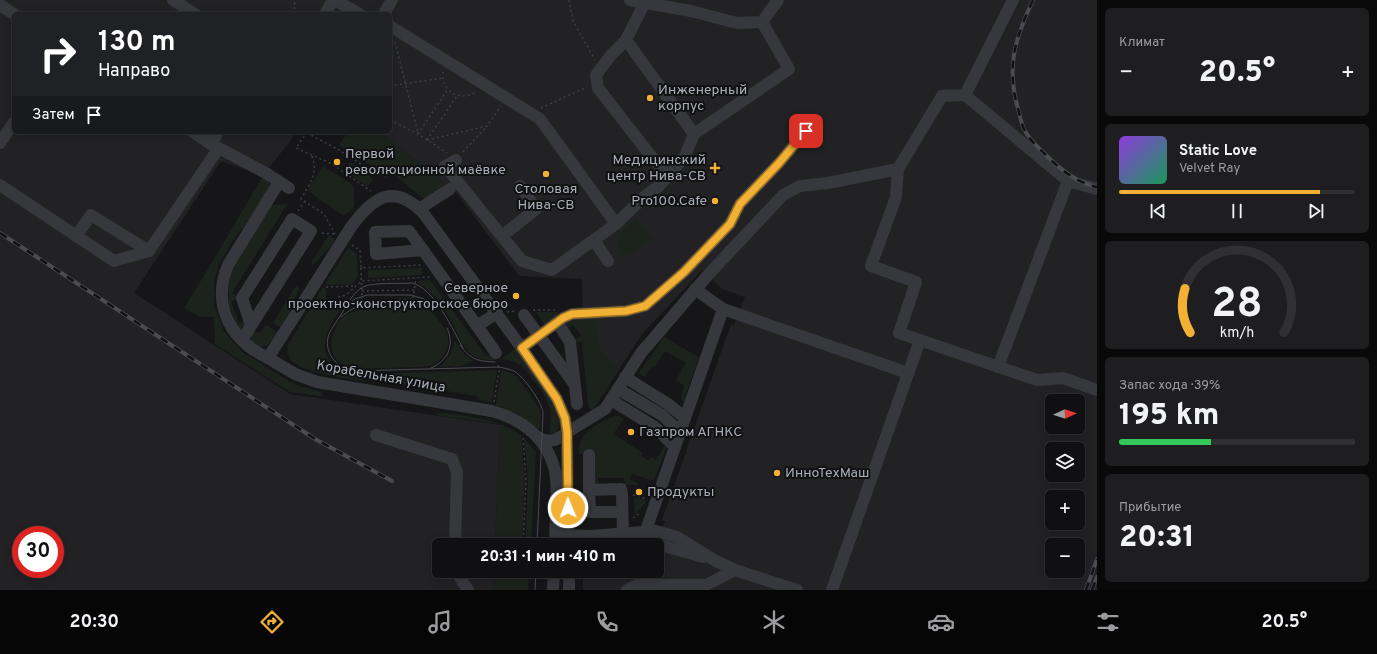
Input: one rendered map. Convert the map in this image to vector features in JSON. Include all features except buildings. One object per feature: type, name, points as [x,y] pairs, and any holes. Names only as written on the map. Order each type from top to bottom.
[{"type":"street","points":[[173,0],[192,12]]},
{"type":"street","points":[[326,12],[333,0],[356,12]]},
{"type":"street","points":[[385,12],[392,0]]},
{"type":"street","points":[[630,0],[691,11],[738,23],[762,22]]},
{"type":"street","points":[[762,22],[778,0]]},
{"type":"street","points":[[965,95],[1013,0]]},
{"type":"street","points":[[645,2],[626,40],[611,55],[596,75],[598,88],[646,151],[668,176]]},
{"type":"street","points":[[0,5],[12,13]]},
{"type":"street","points":[[456,160],[445,166],[522,261],[552,270],[616,224],[645,196],[659,186],[685,156],[694,134],[789,69],[762,22]]},
{"type":"street","points":[[392,27],[540,119],[616,224]]},
{"type":"street","points":[[626,40],[694,134]]},
{"type":"street","points":[[1097,189],[1068,181],[965,95],[942,96],[898,169],[896,197],[871,266],[916,282],[899,333],[998,368],[1037,380],[1063,378],[1097,390]]},
{"type":"street","points":[[0,143],[12,125]]},
{"type":"street","points":[[522,348],[562,319],[572,314],[626,311],[645,306],[684,272],[730,224],[740,204],[779,163],[806,131]]},
{"type":"street","points":[[196,134],[215,146]]},
{"type":"street","points":[[0,184],[114,261],[149,251],[215,146],[218,134]]},
{"type":"street","name":"Корабельная улица","points":[[215,146],[266,173],[284,185],[232,257],[224,275],[222,291],[225,315],[231,327],[242,340],[248,346],[295,374],[317,382],[500,413],[523,424],[538,438],[547,451],[554,470],[556,486],[555,538]]},
{"type":"street","points":[[538,438],[549,441],[560,437],[605,409],[641,353],[695,289],[783,195],[800,186],[828,183],[898,169]]},
{"type":"street","points":[[998,368],[1068,181]]},
{"type":"street","points":[[502,236],[536,209],[520,186]]},
{"type":"street","points":[[419,209],[450,189]]},
{"type":"street","points":[[268,358],[351,227],[364,210],[376,200],[388,197],[394,196],[410,202],[431,222],[501,312],[522,348],[557,399],[565,418],[567,432],[568,538]]},
{"type":"street","points":[[76,236],[91,215],[149,251]]},
{"type":"street","points":[[242,340],[312,231],[292,219],[242,298],[251,325]]},
{"type":"street","points":[[594,240],[608,261]]},
{"type":"street","points":[[422,250],[477,326],[497,357]]},
{"type":"street","points":[[695,289],[723,309],[908,373]]},
{"type":"street","points":[[644,533],[651,504],[681,429],[723,309]]},
{"type":"street","points":[[477,326],[501,312]]},
{"type":"street","points":[[524,312],[539,336],[575,385]]},
{"type":"street","points":[[562,319],[570,342],[577,404]]},
{"type":"street","points":[[832,590],[920,340]]},
{"type":"street","points":[[620,386],[655,427],[681,429]]},
{"type":"street","points":[[620,386],[665,409],[681,429]]},
{"type":"street","points":[[376,435],[452,459],[457,472],[455,538]]},
{"type":"street","points":[[589,455],[590,512],[622,523],[644,533],[656,531],[677,537],[714,560],[735,570],[797,590]]},
{"type":"street","points":[[589,490],[621,489],[622,523]]},
{"type":"street","points":[[574,538],[622,523]]},
{"type":"street","points":[[628,590],[637,585],[708,588],[735,570]]},
{"type":"street","points":[[460,578],[468,590]]},
{"type":"street","points":[[553,590],[554,578]]},
{"type":"street","points":[[569,578],[569,590]]},
{"type":"path","points":[[294,12],[296,0]]},
{"type":"path","points":[[569,0],[573,21],[588,48],[602,67]]},
{"type":"path","points":[[392,30],[418,134]]},
{"type":"path","points":[[448,61],[443,70],[445,86],[457,96],[466,96],[475,93],[483,83]]},
{"type":"path","points":[[392,86],[443,78]]},
{"type":"path","points":[[531,112],[597,82]]},
{"type":"path","points":[[418,134],[448,89]]},
{"type":"path","points":[[427,140],[457,96]]},
{"type":"path","points":[[392,121],[418,134],[456,160],[487,126],[507,98]]},
{"type":"path","points":[[427,140],[487,126]]},
{"type":"path","points":[[306,134],[296,148],[332,164],[371,191]]},
{"type":"path","points":[[309,134],[339,150],[372,171],[386,177]]},
{"type":"path","points":[[312,155],[315,174],[301,199],[324,214],[338,236]]},
{"type":"path","points":[[312,231],[336,234]]},
{"type":"path","points":[[361,268],[362,301],[413,299],[416,278]]},
{"type":"path","points":[[338,297],[345,296],[354,286],[362,281],[431,277]]},
{"type":"path","points":[[323,285],[327,287],[354,286]]},
{"type":"path","points":[[362,291],[414,290]]},
{"type":"path","points":[[501,312],[562,310],[562,319]]},
{"type":"path","points":[[494,404],[499,371],[497,357]]},
{"type":"path","points":[[522,434],[526,481],[523,538]]},
{"type":"path","points":[[622,494],[630,493],[649,500],[651,504],[629,520],[622,523]]},
{"type":"shaded area","points":[[0,0],[1097,0],[1097,590],[583,590],[583,578],[664,578],[664,538],[659,538],[665,521],[662,520],[731,324],[734,325],[745,297],[722,289],[702,270],[643,333],[596,404],[583,320],[582,279],[519,276],[456,192],[401,148],[379,134],[392,134],[392,12],[12,12],[12,134],[295,134],[263,176],[221,161],[134,293],[290,394],[500,425],[495,538],[432,538],[432,578],[494,578],[493,590],[0,590]]},
{"type":"shaded area","points":[[347,134],[379,134],[401,148],[447,185],[425,200],[383,166],[378,170],[339,145]]},
{"type":"shaded area","points":[[350,162],[370,175],[372,180],[369,185],[366,186],[345,171]]},
{"type":"shaded area","points":[[323,166],[352,184],[354,187],[354,207],[351,211],[343,215],[316,197],[308,189]]},
{"type":"shaded area","points":[[263,176],[269,182],[269,189],[244,227],[237,234],[219,264],[214,283],[215,308],[224,331],[241,351],[284,378],[299,386],[321,392],[325,397],[290,392],[215,344],[214,317],[200,317],[184,308]]},
{"type":"shaded area","points":[[288,203],[232,293],[237,297],[237,299],[231,301],[239,323],[246,323],[244,329],[240,330],[229,305],[228,286],[231,270],[270,206]]},
{"type":"shaded area","points":[[637,217],[653,239],[623,258],[618,251],[617,238],[626,226]]},
{"type":"shaded area","points":[[329,235],[335,239],[332,245],[313,265],[311,263]]},
{"type":"shaded area","points":[[348,248],[357,254],[358,277],[352,284],[325,284]]},
{"type":"shaded area","points":[[422,268],[422,275],[368,278],[368,270]]},
{"type":"shaded area","points":[[430,280],[486,356],[492,354],[496,360],[479,358],[468,350],[461,341],[440,302],[430,291],[418,283],[418,281]]},
{"type":"shaded area","points":[[296,286],[299,288],[289,313],[280,327],[273,323]]},
{"type":"shaded area","points":[[323,287],[326,289],[326,304],[344,304],[329,328],[325,344],[328,357],[337,367],[343,371],[357,374],[497,370],[492,402],[481,400],[477,396],[366,378],[362,381],[335,376],[314,372],[297,365],[289,356],[287,351],[288,345]]},
{"type":"shaded area","points":[[410,306],[422,307],[432,312],[445,329],[448,336],[448,346],[443,357],[434,365],[356,369],[348,367],[337,361],[331,344],[335,329],[342,318],[353,312],[369,308]]},
{"type":"shaded area","points":[[536,312],[558,312],[559,314],[545,325]]},
{"type":"shaded area","points":[[582,316],[583,320],[596,320],[597,337],[600,347],[603,352],[620,368],[592,411],[588,405],[582,342],[576,342],[575,340],[581,335],[573,325],[569,328],[566,327],[566,321]]},
{"type":"shaded area","points":[[266,325],[278,332],[268,345],[260,347],[251,341],[251,336],[254,331],[260,333]]},
{"type":"shaded area","points":[[664,337],[699,357],[683,403],[681,397],[684,386],[676,380],[686,363],[665,351],[654,368],[652,366],[644,377],[639,373]]},
{"type":"shaded area","points":[[454,340],[466,356],[473,361],[462,366],[440,367],[450,355]]},
{"type":"shaded area","points":[[516,348],[542,385],[554,406],[558,416],[559,425],[558,429],[553,434],[550,433],[551,415],[549,405],[530,375],[512,361],[501,359]]},
{"type":"shaded area","points":[[501,370],[516,376],[535,401],[541,413],[540,428],[538,429],[519,414],[496,405]]},
{"type":"shaded area","points":[[441,412],[482,419],[500,424],[436,415]]},
{"type":"shaded area","points":[[615,416],[619,416],[624,419],[613,434],[643,453],[641,456],[648,460],[651,457],[656,460],[665,445],[667,446],[654,481],[632,474],[630,479],[638,483],[638,485],[625,485],[624,478],[598,478],[598,484],[595,484],[594,454],[579,454],[582,439],[590,429]]},
{"type":"shaded area","points":[[500,424],[521,435],[525,481],[522,538],[495,538]]},
{"type":"shaded area","points":[[524,438],[536,452],[531,538],[525,538],[528,481]]},
{"type":"shaded area","points":[[634,497],[647,501],[635,515]]},
{"type":"shaded area","points":[[494,578],[529,578],[528,590],[493,590]]},
{"type":"tram line","points":[[463,348],[435,301],[420,286],[412,283],[373,284],[359,289],[351,298],[332,329],[328,340],[329,352],[332,357],[340,366],[352,371],[499,367],[512,370],[518,374],[536,396],[543,413],[537,538]]},
{"type":"tram line","points":[[351,302],[367,295],[411,295],[424,299],[434,309]]},
{"type":"tram line","points":[[341,317],[355,308],[372,304],[410,304],[419,305],[432,310]]},
{"type":"tram line","points":[[431,368],[446,357],[450,346],[447,328]]},
{"type":"tram line","points":[[460,345],[471,357],[475,359],[495,362]]},
{"type":"tram line","points":[[535,590],[536,578]]},
{"type":"railway","points":[[1033,0],[1021,27],[1014,53],[1014,94],[1022,124],[1026,133],[1038,148],[1059,167],[1083,183],[1097,187]]},
{"type":"railway","points":[[0,233],[315,439],[392,481]]},
{"type":"railway","points":[[1086,590],[1097,559]]},
{"type":"railway","points":[[1092,590],[1097,577]]},
{"type":"place","name":"Инженерный корпус","points":[[650,98]]},
{"type":"place","name":"Первой революционной маёвке","points":[[337,162]]},
{"type":"place","name":"Медицинский центр Нива-СВ","points":[[715,168]]},
{"type":"place","name":"Столовая Нива-СВ","points":[[546,174]]},
{"type":"place","name":"Pro100.Cafe","points":[[715,201]]},
{"type":"place","name":"Северное проектно-конструкторское бюро","points":[[516,296]]},
{"type":"place","name":"Газпром АГНКС","points":[[631,432]]},
{"type":"place","name":"ИнноТехМаш","points":[[777,473]]},
{"type":"place","name":"Продукты","points":[[639,492]]},
{"type":"route","points":[[568,508],[567,432],[563,411],[557,399],[522,348],[563,318],[572,314],[585,312],[626,311],[645,306],[684,272],[730,224],[740,204],[779,163],[806,131]]}]
